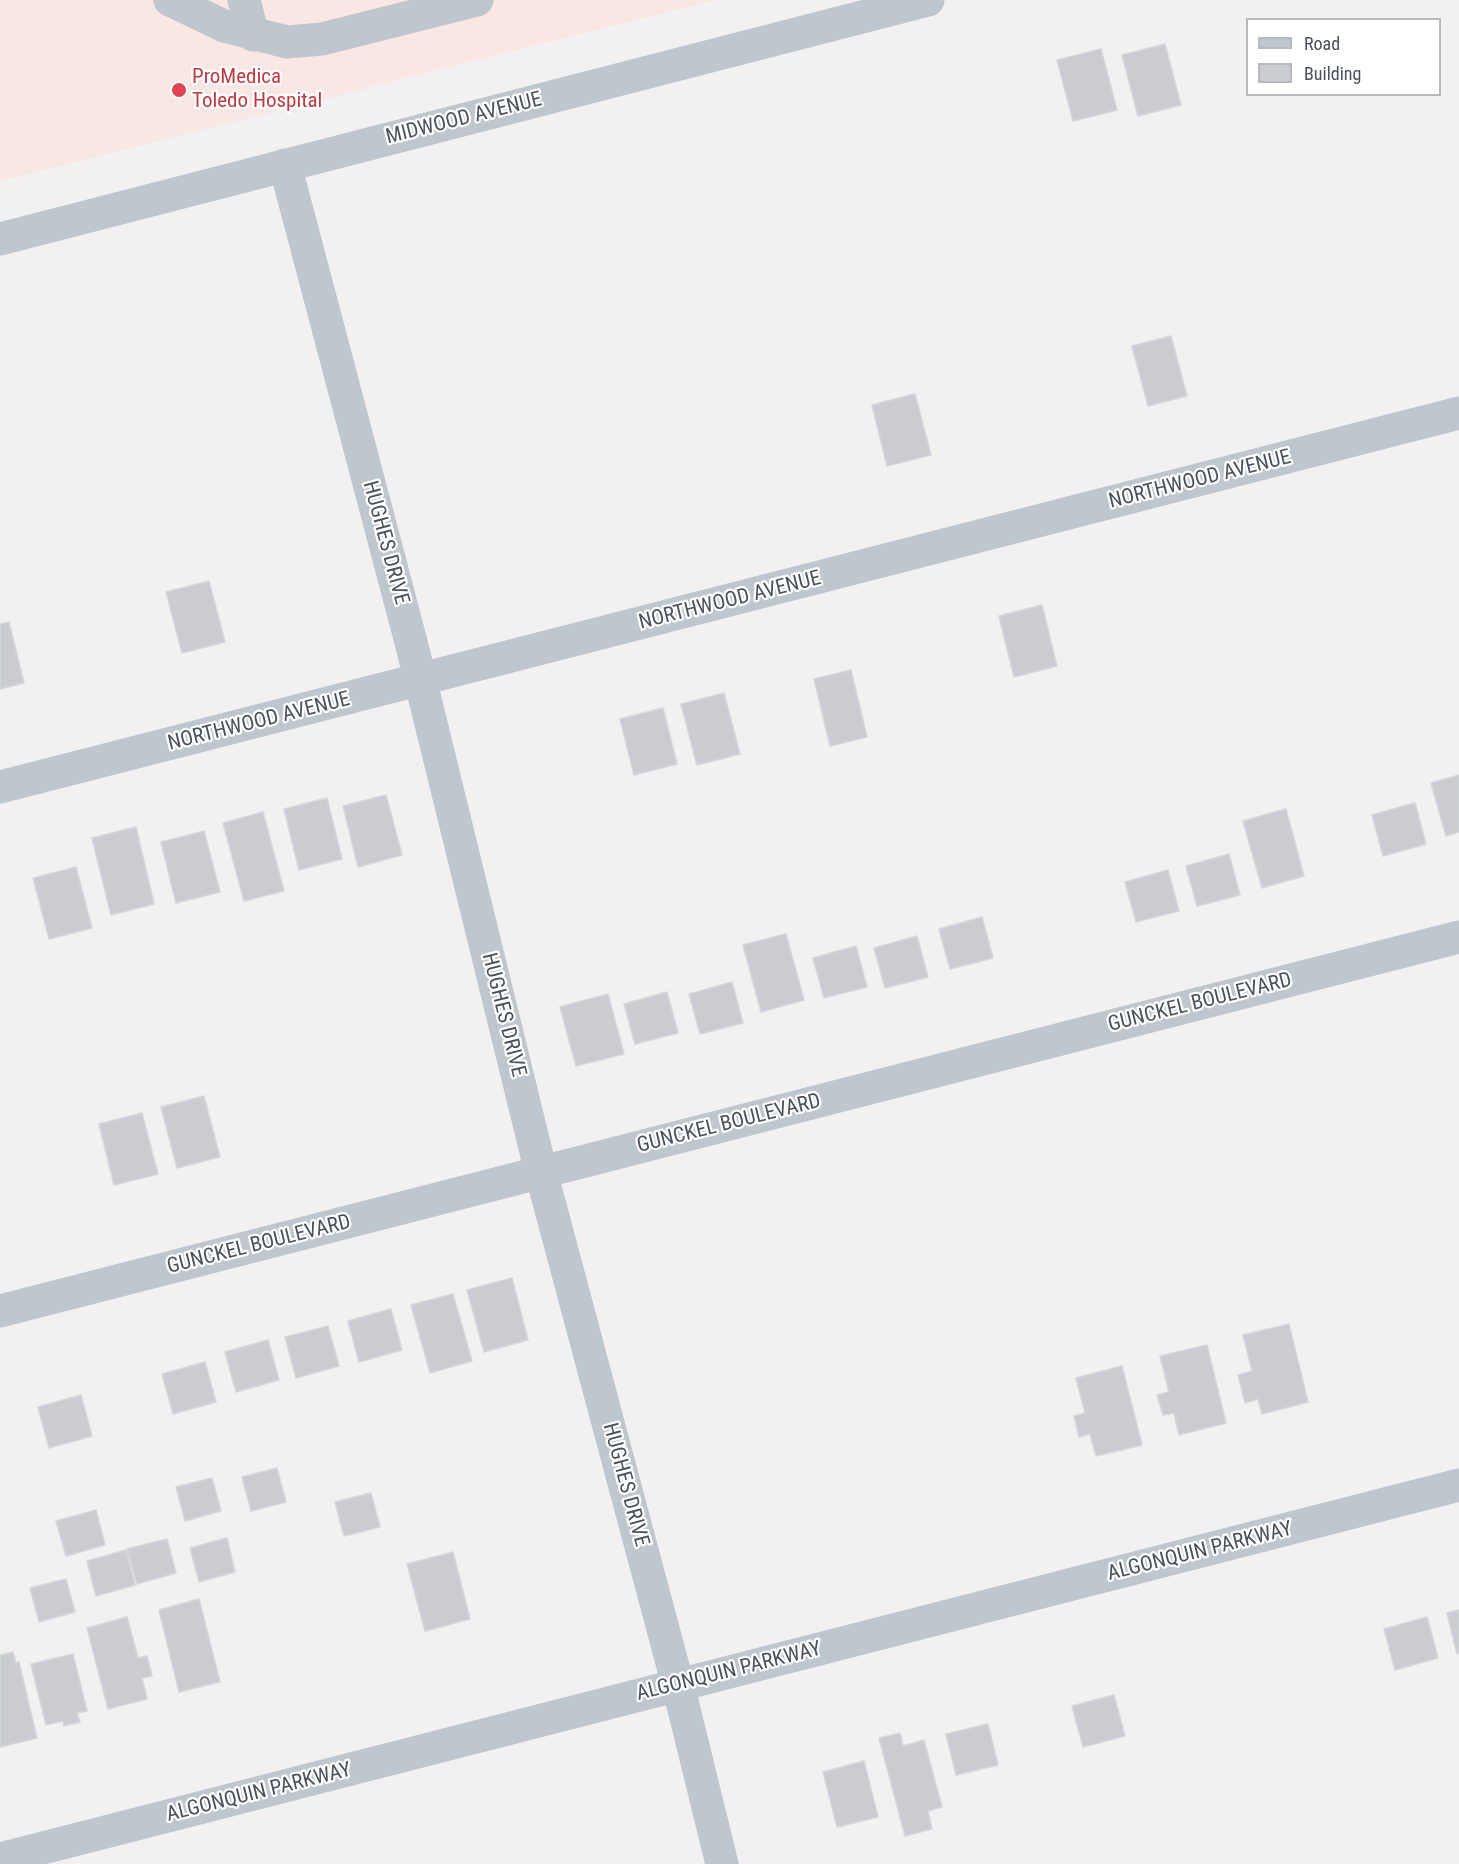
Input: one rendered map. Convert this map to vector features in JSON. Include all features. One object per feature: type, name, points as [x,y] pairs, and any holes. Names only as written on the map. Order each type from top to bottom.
[{"type":"street","points":[[170,0],[207,19],[253,35],[287,42],[322,39],[477,0]]},
{"type":"street","points":[[244,0],[253,35]]},
{"type":"street","name":"MIDWOOD AVENUE","points":[[0,239],[928,0]]},
{"type":"street","name":"HUGHES DRIVE","points":[[285,165],[421,680],[542,1172],[678,1685],[722,1864]]},
{"type":"street","name":"NORTHWOOD AVENUE","points":[[0,788],[1459,413]]},
{"type":"street","name":"GUNCKEL BOULEVARD","points":[[0,1311],[1459,937]]},
{"type":"street","name":"ALGONQUIN PARKWAY","points":[[0,1859],[1459,1485]]},
{"type":"shaded area","name":"ProMedica Toledo Hospital","points":[[0,0],[715,0],[0,181]]},
{"type":"building","points":[[1165,44],[1181,105],[1138,116],[1122,55]]},
{"type":"building","points":[[1101,49],[1117,110],[1073,121],[1057,60]]},
{"type":"building","points":[[1171,336],[1187,396],[1148,406],[1132,346]]},
{"type":"building","points":[[915,394],[931,455],[887,466],[872,405]]},
{"type":"building","points":[[209,581],[225,642],[182,653],[166,592]]},
{"type":"building","points":[[1042,605],[1057,666],[1014,677],[999,616]]},
{"type":"building","points":[[9,622],[24,683],[0,689],[0,624]]},
{"type":"building","points":[[851,670],[867,737],[830,746],[814,679]]},
{"type":"building","points":[[724,693],[740,754],[697,765],[681,704]]},
{"type":"building","points":[[663,708],[677,764],[634,775],[620,719]]},
{"type":"building","points":[[1459,775],[1459,832],[1446,836],[1431,783]]},
{"type":"building","points":[[386,795],[402,855],[358,867],[343,806]]},
{"type":"building","points":[[327,798],[342,859],[299,870],[284,809]]},
{"type":"building","points":[[1415,803],[1426,844],[1383,856],[1372,815]]},
{"type":"building","points":[[1286,809],[1304,876],[1262,888],[1243,821]]},
{"type":"building","points":[[263,812],[284,891],[244,901],[223,823]]},
{"type":"building","points":[[136,827],[154,904],[111,915],[92,838]]},
{"type":"building","points":[[204,831],[220,892],[176,903],[161,842]]},
{"type":"building","points":[[1229,854],[1240,895],[1197,906],[1186,866]]},
{"type":"building","points":[[76,867],[92,928],[49,939],[33,878]]},
{"type":"building","points":[[1168,870],[1179,911],[1136,922],[1125,882]]},
{"type":"building","points":[[982,917],[993,958],[950,969],[939,929]]},
{"type":"building","points":[[786,934],[804,1000],[761,1012],[743,945]]},
{"type":"building","points":[[917,936],[928,977],[885,988],[874,948]]},
{"type":"building","points":[[856,946],[867,987],[824,998],[813,958]]},
{"type":"building","points":[[732,982],[743,1023],[700,1034],[689,994]]},
{"type":"building","points":[[667,992],[678,1033],[635,1044],[624,1004]]},
{"type":"building","points":[[608,994],[624,1054],[576,1066],[560,1007]]},
{"type":"building","points":[[204,1096],[220,1157],[177,1168],[161,1107]]},
{"type":"building","points":[[142,1113],[158,1174],[114,1185],[99,1124]]},
{"type":"building","points":[[512,1278],[528,1340],[484,1352],[467,1290]]},
{"type":"building","points":[[453,1294],[472,1361],[430,1373],[411,1305]]},
{"type":"building","points":[[391,1309],[402,1350],[359,1362],[348,1321]]},
{"type":"building","points":[[1289,1324],[1308,1402],[1262,1414],[1258,1399],[1245,1403],[1238,1375],[1252,1371],[1243,1335]]},
{"type":"building","points":[[328,1326],[339,1366],[296,1378],[285,1337]]},
{"type":"building","points":[[268,1340],[279,1380],[236,1392],[225,1352]]},
{"type":"building","points":[[1207,1345],[1226,1423],[1179,1435],[1174,1413],[1163,1415],[1157,1395],[1169,1392],[1160,1356]]},
{"type":"building","points":[[205,1362],[216,1402],[173,1414],[162,1374]]},
{"type":"building","points":[[1122,1366],[1142,1445],[1096,1456],[1090,1434],[1079,1437],[1074,1416],[1085,1413],[1076,1378]]},
{"type":"building","points":[[81,1395],[92,1436],[49,1448],[38,1407]]},
{"type":"building","points":[[277,1468],[286,1502],[251,1511],[242,1477]]},
{"type":"building","points":[[212,1478],[221,1511],[185,1521],[176,1487]]},
{"type":"building","points":[[371,1493],[380,1527],[344,1536],[335,1502]]},
{"type":"building","points":[[96,1510],[105,1545],[66,1556],[56,1521]]},
{"type":"building","points":[[227,1538],[235,1572],[199,1582],[190,1548]]},
{"type":"building","points":[[167,1539],[176,1573],[137,1584],[127,1549]]},
{"type":"building","points":[[126,1550],[135,1585],[96,1596],[87,1561]]},
{"type":"building","points":[[453,1552],[470,1619],[425,1631],[407,1564]]},
{"type":"building","points":[[66,1579],[75,1612],[39,1622],[30,1588]]},
{"type":"building","points":[[199,1599],[220,1682],[179,1692],[159,1610]]},
{"type":"building","points":[[1459,1610],[1459,1653],[1457,1654],[1447,1613]]},
{"type":"building","points":[[127,1617],[138,1658],[147,1656],[152,1676],[142,1678],[147,1699],[108,1709],[87,1628]]},
{"type":"building","points":[[1427,1617],[1438,1658],[1395,1670],[1384,1629]]},
{"type":"building","points":[[13,1652],[16,1663],[19,1662],[37,1738],[0,1747],[0,1655]]},
{"type":"building","points":[[73,1654],[87,1711],[77,1713],[80,1722],[64,1726],[63,1721],[46,1725],[31,1664]]},
{"type":"building","points":[[1114,1695],[1125,1736],[1083,1747],[1072,1706]]},
{"type":"building","points":[[988,1724],[998,1765],[956,1775],[946,1734]]},
{"type":"building","points":[[900,1733],[903,1746],[924,1740],[942,1807],[928,1811],[932,1829],[905,1836],[879,1738]]},
{"type":"building","points":[[864,1761],[878,1817],[837,1827],[823,1772]]},
{"type":"place","name":"ProMedica Toledo Hospital","points":[[179,90]]}]
